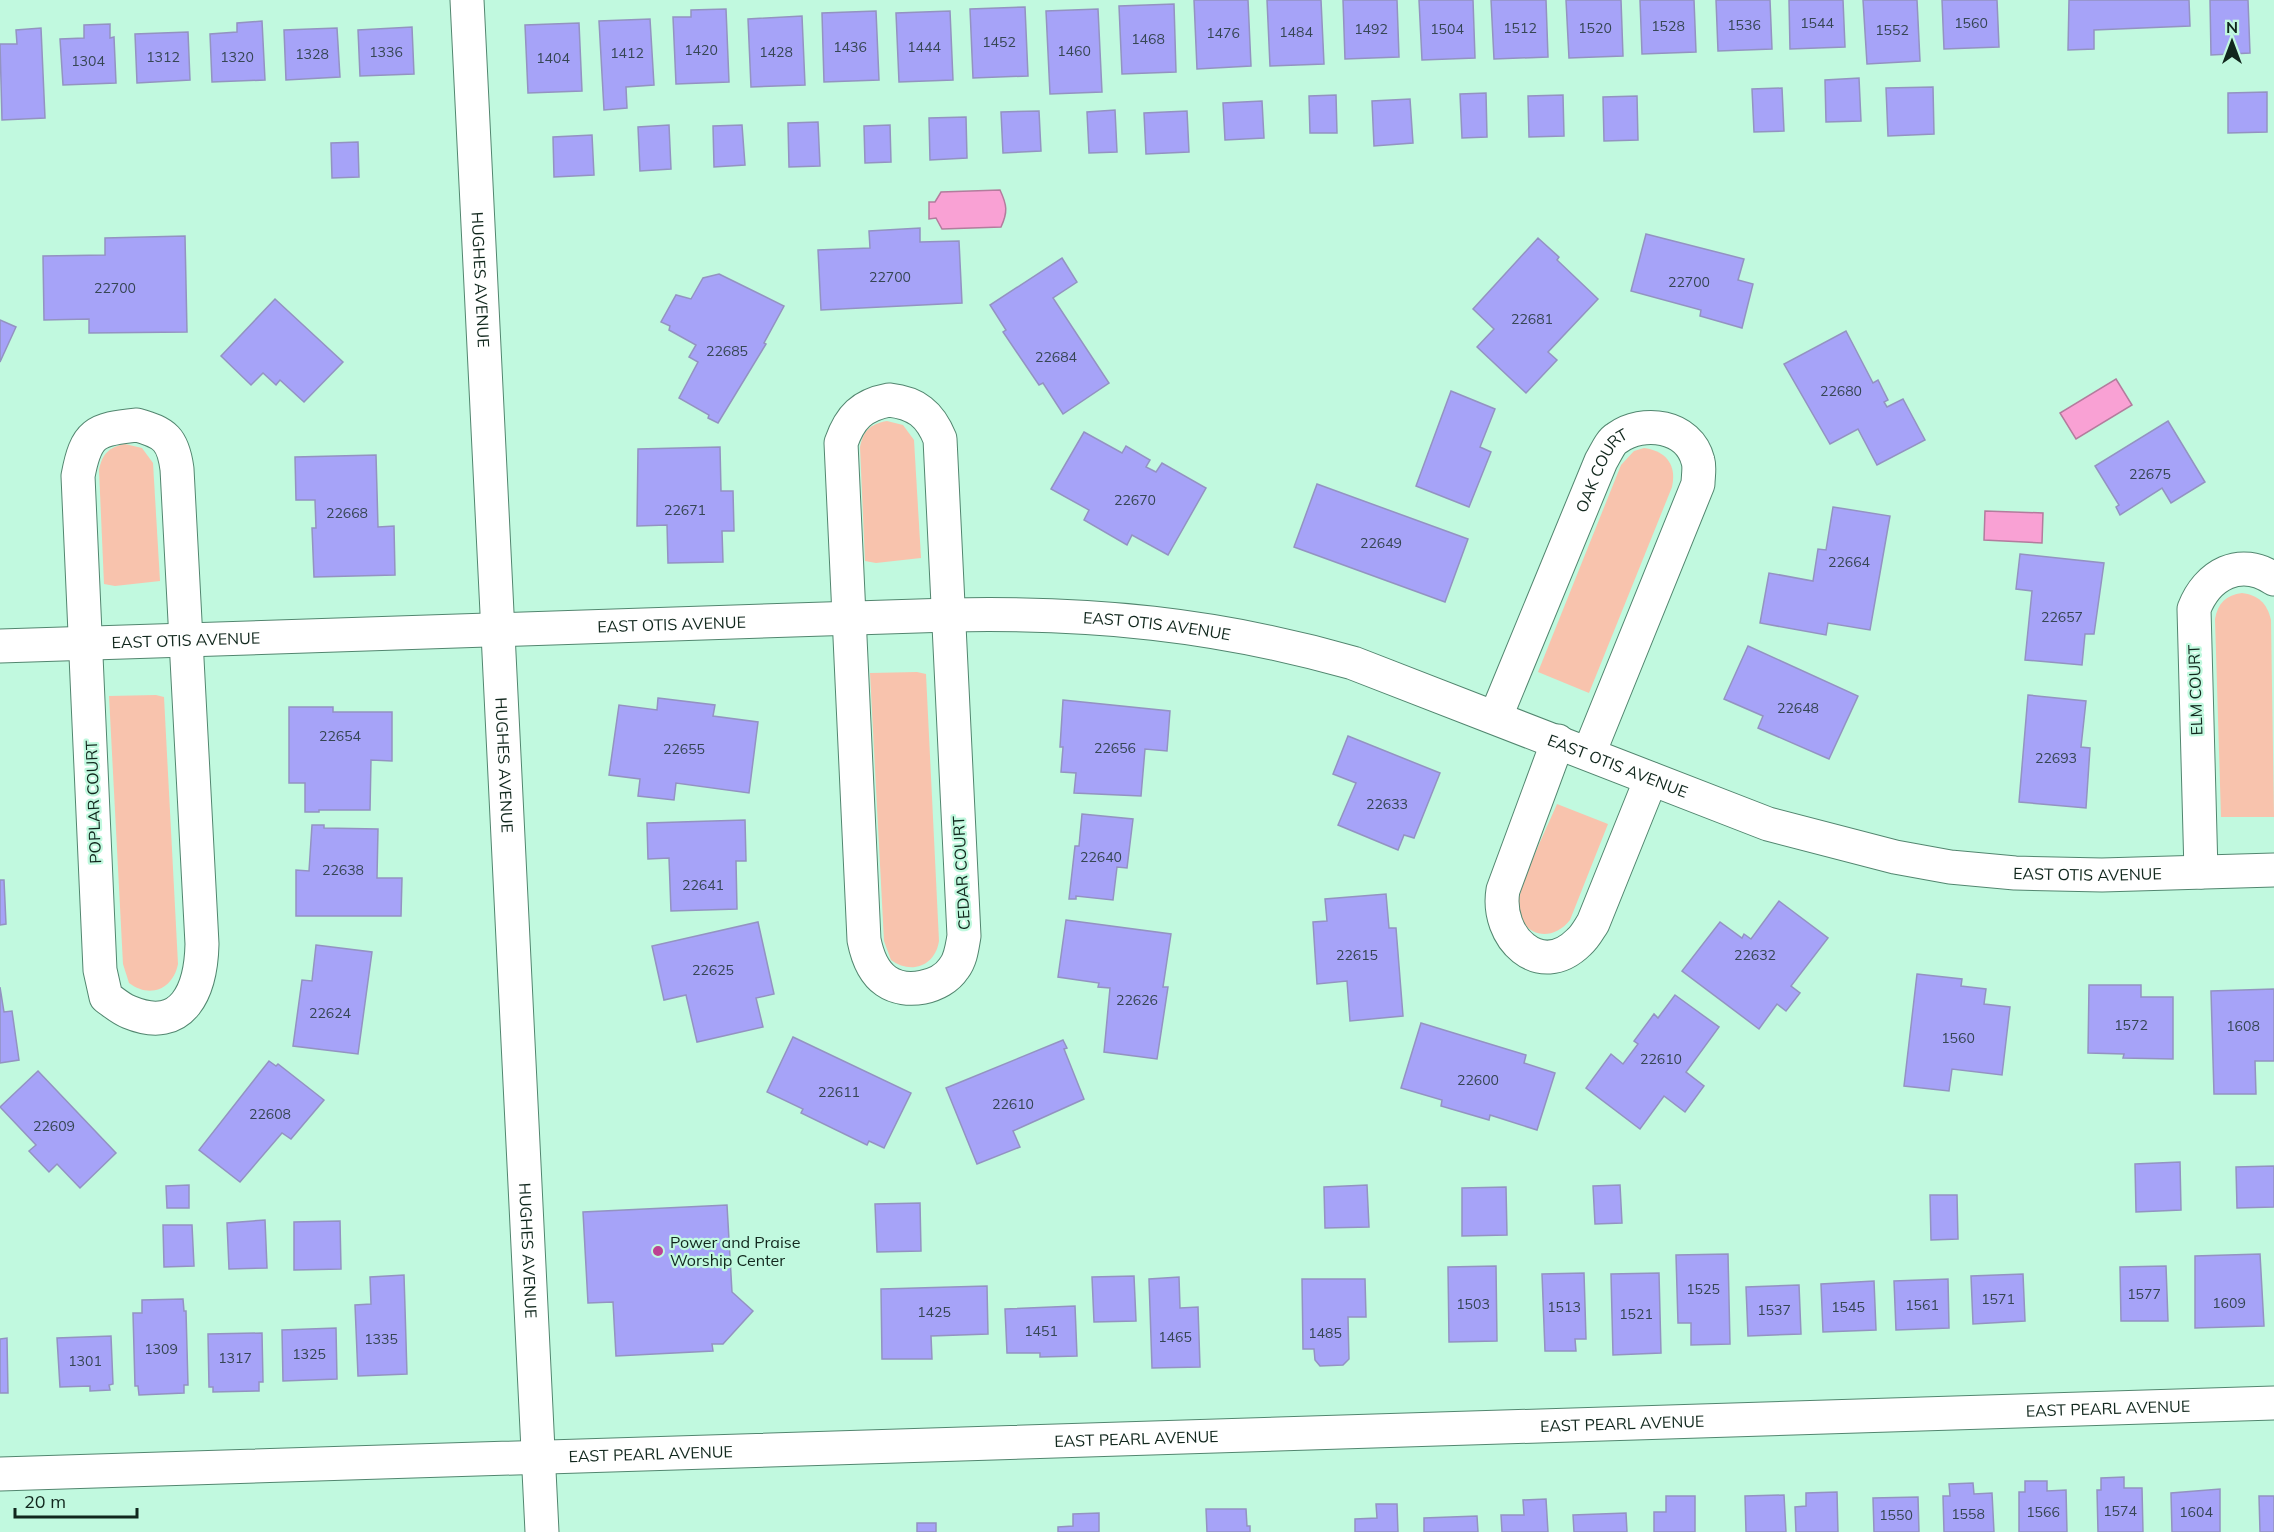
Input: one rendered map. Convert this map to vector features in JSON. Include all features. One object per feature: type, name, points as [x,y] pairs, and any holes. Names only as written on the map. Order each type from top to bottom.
[{"type":"street","name":"HUGHES AVENUE","points":[[467,0],[542,1532]]},
{"type":"street","name":"CEDAR COURT","points":[[889,400],[907,402],[922,410],[934,423],[940,439],[949,615],[964,936],[961,953],[954,968],[942,980],[923,988],[901,987],[886,981],[874,969],[864,940],[848,619],[841,443],[847,426],[857,412],[873,403],[889,400]]},
{"type":"street","name":"POPLAR COURT","points":[[137,425],[161,432],[175,450],[186,640],[201,969],[195,993],[180,1011],[160,1018],[129,1012],[106,997],[100,970],[78,476],[82,453],[92,436],[112,428],[137,425]]},
{"type":"street","name":"OAK COURT","points":[[1496,716],[1601,461],[1614,439],[1633,428],[1651,426],[1674,432],[1689,444],[1698,461],[1698,484],[1589,753]]},
{"type":"street","name":"ELM COURT","points":[[2201,872],[2194,609],[2200,593],[2209,581],[2220,574],[2243,570],[2266,574],[2274,579]]},
{"type":"street","name":"EAST OTIS AVENUE","points":[[0,646],[949,615],[1059,615],[1141,620],[1284,643],[1353,663],[1496,716],[1768,824],[1857,847],[1950,867],[2015,873],[2274,870]]},
{"type":"street","points":[[1558,741],[1503,890],[1500,905],[1504,923],[1509,932],[1530,953],[1545,956],[1563,953],[1579,943],[1593,923],[1651,778]]},
{"type":"street","name":"EAST PEARL AVENUE","points":[[0,1474],[2274,1403]]},
{"type":"shaded area","points":[[1000,190],[1006,208],[1001,227],[942,229],[936,218],[929,219],[929,202],[935,202],[941,192]]},
{"type":"shaded area","points":[[2116,379],[2132,405],[2076,439],[2060,413]]},
{"type":"shaded area","points":[[887,421],[903,425],[914,440],[921,558],[876,563],[865,561],[860,447],[868,429]]},
{"type":"shaded area","points":[[125,444],[142,448],[153,463],[160,581],[115,586],[104,584],[99,470],[107,452]]},
{"type":"shaded area","points":[[1644,448],[1658,452],[1668,460],[1673,472],[1672,487],[1589,693],[1538,672],[1621,465],[1634,451]]},
{"type":"shaded area","points":[[1985,511],[2043,513],[2042,543],[1984,540]]},
{"type":"shaded area","points":[[2242,593],[2261,601],[2271,620],[2274,817],[2221,817],[2215,619],[2218,608],[2224,601]]},
{"type":"shaded area","points":[[917,672],[926,674],[939,941],[933,957],[927,962],[921,966],[906,967],[891,960],[884,941],[870,673]]},
{"type":"shaded area","points":[[156,695],[164,697],[178,964],[171,980],[160,989],[152,991],[137,988],[129,983],[123,964],[109,696]]},
{"type":"shaded area","points":[[1557,804],[1608,824],[1570,920],[1555,932],[1547,934],[1531,930],[1525,925],[1518,907],[1527,872]]},
{"type":"building","points":[[1194,0],[1248,0],[1251,66],[1197,69]]},
{"type":"building","points":[[1267,0],[1321,0],[1324,64],[1270,66]]},
{"type":"building","points":[[1343,0],[1397,0],[1399,57],[1345,59]]},
{"type":"building","points":[[1419,0],[1473,0],[1475,58],[1422,60]]},
{"type":"building","points":[[1491,0],[1546,0],[1548,57],[1494,59]]},
{"type":"building","points":[[1566,0],[1621,0],[1623,56],[1569,58]]},
{"type":"building","points":[[1640,0],[1694,0],[1696,52],[1642,54]]},
{"type":"building","points":[[1716,0],[1770,0],[1772,49],[1718,51]]},
{"type":"building","points":[[1789,0],[1843,0],[1845,47],[1790,49]]},
{"type":"building","points":[[1863,0],[1917,0],[1920,61],[1867,64]]},
{"type":"building","points":[[1942,0],[1997,0],[1999,47],[1944,49]]},
{"type":"building","points":[[2069,0],[2189,0],[2190,26],[2094,30],[2094,49],[2068,50]]},
{"type":"building","points":[[2210,0],[2248,0],[2250,53],[2211,55]]},
{"type":"building","points":[[1174,4],[1176,72],[1122,74],[1119,6]]},
{"type":"building","points":[[1025,7],[1028,76],[973,78],[970,9]]},
{"type":"building","points":[[726,9],[729,82],[676,84],[673,17],[691,17],[691,10]]},
{"type":"building","points":[[1098,9],[1102,92],[1050,94],[1046,11]]},
{"type":"building","points":[[876,11],[879,80],[824,82],[822,13]]},
{"type":"building","points":[[950,11],[953,80],[899,82],[896,13]]},
{"type":"building","points":[[802,16],[805,85],[751,87],[748,19]]},
{"type":"building","points":[[650,19],[654,85],[626,87],[627,108],[604,110],[599,21]]},
{"type":"building","points":[[262,21],[265,80],[212,82],[210,34],[237,32],[237,23]]},
{"type":"building","points":[[579,23],[582,91],[528,93],[525,25]]},
{"type":"building","points":[[110,24],[110,38],[114,37],[116,83],[63,85],[60,39],[84,38],[84,25]]},
{"type":"building","points":[[412,27],[414,74],[360,76],[358,30]]},
{"type":"building","points":[[41,28],[45,118],[2,120],[0,44],[17,44],[16,30]]},
{"type":"building","points":[[337,28],[340,77],[286,80],[284,30]]},
{"type":"building","points":[[188,32],[190,80],[137,83],[135,34]]},
{"type":"building","points":[[1859,78],[1861,121],[1826,122],[1825,80]]},
{"type":"building","points":[[1933,87],[1934,134],[1888,136],[1886,88]]},
{"type":"building","points":[[1782,88],[1784,131],[1754,132],[1752,89]]},
{"type":"building","points":[[2267,92],[2267,132],[2228,133],[2228,93]]},
{"type":"building","points":[[1486,93],[1487,137],[1462,138],[1460,94]]},
{"type":"building","points":[[1336,95],[1337,133],[1310,133],[1309,96]]},
{"type":"building","points":[[1563,95],[1564,136],[1529,137],[1528,96]]},
{"type":"building","points":[[1637,96],[1638,140],[1604,141],[1603,97]]},
{"type":"building","points":[[1410,99],[1413,143],[1374,146],[1372,101]]},
{"type":"building","points":[[1262,101],[1264,138],[1225,140],[1223,103]]},
{"type":"building","points":[[1115,110],[1117,152],[1089,153],[1087,112]]},
{"type":"building","points":[[1039,111],[1041,151],[1003,153],[1001,112]]},
{"type":"building","points":[[1187,111],[1189,152],[1146,154],[1144,113]]},
{"type":"building","points":[[966,117],[967,158],[930,160],[929,118]]},
{"type":"building","points":[[818,122],[820,166],[789,167],[788,123]]},
{"type":"building","points":[[669,125],[671,169],[640,171],[638,127]]},
{"type":"building","points":[[742,125],[745,165],[714,167],[713,126]]},
{"type":"building","points":[[890,125],[891,162],[865,163],[864,126]]},
{"type":"building","points":[[592,135],[594,175],[554,177],[553,137]]},
{"type":"building","points":[[358,142],[359,177],[332,178],[331,143]]},
{"type":"building","points":[[920,228],[920,242],[959,241],[962,303],[821,310],[818,250],[870,248],[869,231]]},
{"type":"building","points":[[1646,234],[1744,259],[1738,280],[1753,284],[1742,328],[1700,316],[1701,310],[1631,291]]},
{"type":"building","points":[[185,236],[187,332],[89,333],[89,319],[44,320],[43,256],[105,255],[105,238]]},
{"type":"building","points":[[1538,238],[1559,257],[1557,260],[1598,299],[1548,352],[1557,360],[1526,393],[1477,347],[1494,329],[1473,309]]},
{"type":"building","points":[[1062,258],[1077,282],[1053,298],[1109,383],[1063,414],[1043,383],[1039,385],[1003,332],[1006,330],[990,305]]},
{"type":"building","points":[[719,274],[784,306],[764,343],[766,344],[718,423],[708,418],[709,415],[679,398],[698,362],[689,357],[696,345],[669,330],[670,326],[661,322],[676,295],[691,299],[703,278]]},
{"type":"building","points":[[275,299],[343,362],[304,402],[280,380],[276,385],[263,373],[251,385],[221,356]]},
{"type":"building","points":[[0,320],[16,327],[0,362]]},
{"type":"building","points":[[1846,331],[1873,383],[1878,380],[1888,400],[1884,402],[1887,407],[1903,399],[1925,440],[1877,465],[1858,429],[1830,444],[1784,364]]},
{"type":"building","points":[[1451,391],[1495,409],[1480,447],[1491,452],[1469,507],[1416,486]]},
{"type":"building","points":[[2168,421],[2205,482],[2171,503],[2162,488],[2120,515],[2116,507],[2119,505],[2095,466]]},
{"type":"building","points":[[1084,432],[1122,453],[1126,446],[1150,460],[1146,467],[1156,472],[1162,463],[1206,488],[1168,555],[1132,535],[1127,545],[1084,520],[1089,510],[1051,489]]},
{"type":"building","points":[[720,447],[721,491],[733,491],[734,531],[722,531],[723,562],[668,563],[667,525],[637,526],[638,449]]},
{"type":"building","points":[[376,455],[378,527],[394,526],[395,575],[314,577],[312,528],[316,528],[315,500],[296,500],[295,457]]},
{"type":"building","points":[[1317,484],[1468,539],[1445,602],[1294,547]]},
{"type":"building","points":[[1833,507],[1890,516],[1870,630],[1828,623],[1826,635],[1760,623],[1769,573],[1813,581],[1818,549],[1826,550]]},
{"type":"building","points":[[2020,554],[2104,563],[2094,634],[2085,634],[2082,665],[2025,660],[2032,591],[2016,589]]},
{"type":"building","points":[[1748,646],[1858,696],[1829,759],[1758,728],[1763,716],[1724,699]]},
{"type":"building","points":[[2028,695],[2086,701],[2081,747],[2090,748],[2086,808],[2019,802]]},
{"type":"building","points":[[658,698],[715,705],[713,716],[758,722],[749,793],[676,783],[674,800],[638,796],[640,779],[609,775],[619,705],[657,710]]},
{"type":"building","points":[[1063,700],[1170,711],[1167,751],[1145,749],[1141,796],[1074,793],[1076,773],[1061,772]]},
{"type":"building","points":[[289,707],[333,707],[333,712],[392,712],[392,761],[371,760],[370,810],[305,812],[305,783],[289,783]]},
{"type":"building","points":[[1348,736],[1440,773],[1414,838],[1404,835],[1398,850],[1338,825],[1356,783],[1333,774]]},
{"type":"building","points":[[1082,814],[1133,819],[1127,868],[1117,867],[1113,900],[1076,896],[1076,899],[1069,899],[1075,846],[1079,846]]},
{"type":"building","points":[[745,820],[746,861],[736,861],[737,909],[671,911],[669,858],[648,859],[647,823]]},
{"type":"building","points":[[312,825],[324,825],[324,828],[378,829],[377,878],[402,878],[401,916],[296,916],[296,870],[309,871]]},
{"type":"building","points":[[0,880],[4,880],[6,924],[0,925]]},
{"type":"building","points":[[1386,894],[1389,928],[1396,928],[1403,1016],[1350,1021],[1347,981],[1317,984],[1313,922],[1327,921],[1325,899]]},
{"type":"building","points":[[1779,901],[1828,938],[1791,986],[1800,993],[1786,1011],[1777,1004],[1759,1029],[1682,971],[1720,922],[1742,938],[1744,934],[1751,939]]},
{"type":"building","points":[[1066,920],[1171,934],[1163,987],[1168,987],[1157,1059],[1104,1052],[1110,988],[1098,987],[1099,983],[1058,977]]},
{"type":"building","points":[[758,922],[774,994],[756,998],[763,1027],[697,1042],[686,995],[664,1000],[652,946]]},
{"type":"building","points":[[316,945],[372,952],[358,1054],[293,1046],[302,980],[312,981]]},
{"type":"building","points":[[1917,974],[1962,979],[1961,986],[1986,989],[1984,1004],[2010,1007],[2002,1075],[1952,1069],[1949,1091],[1904,1086]]},
{"type":"building","points":[[2089,985],[2141,985],[2141,997],[2173,997],[2173,1059],[2123,1058],[2124,1054],[2088,1053]]},
{"type":"building","points":[[0,987],[4,1012],[12,1011],[19,1060],[0,1063]]},
{"type":"building","points":[[2274,989],[2274,1061],[2255,1061],[2256,1094],[2214,1094],[2211,991]]},
{"type":"building","points":[[1675,995],[1719,1027],[1686,1072],[1704,1086],[1685,1112],[1664,1096],[1640,1129],[1586,1088],[1611,1054],[1623,1064],[1638,1044],[1634,1041],[1654,1014],[1658,1018]]},
{"type":"building","points":[[1421,1023],[1526,1055],[1524,1063],[1555,1073],[1537,1130],[1490,1115],[1489,1120],[1441,1106],[1442,1100],[1401,1088]]},
{"type":"building","points":[[793,1037],[911,1093],[884,1148],[869,1141],[867,1145],[801,1113],[803,1109],[767,1092]]},
{"type":"building","points":[[1063,1040],[1067,1048],[1064,1049],[1084,1099],[1013,1131],[1020,1147],[977,1164],[946,1088]]},
{"type":"building","points":[[269,1061],[276,1066],[278,1064],[324,1100],[291,1139],[282,1133],[240,1182],[199,1150]]},
{"type":"building","points":[[38,1071],[116,1153],[80,1188],[57,1164],[49,1172],[29,1151],[36,1145],[0,1107]]},
{"type":"building","points":[[2180,1162],[2181,1210],[2136,1212],[2135,1164]]},
{"type":"building","points":[[2274,1166],[2274,1207],[2237,1208],[2236,1167]]},
{"type":"building","points":[[189,1185],[189,1208],[167,1208],[166,1186]]},
{"type":"building","points":[[1367,1185],[1369,1227],[1325,1228],[1324,1187]]},
{"type":"building","points":[[1620,1185],[1622,1223],[1595,1224],[1593,1186]]},
{"type":"building","points":[[1506,1187],[1507,1235],[1462,1236],[1462,1188]]},
{"type":"building","points":[[1930,1195],[1957,1195],[1958,1239],[1931,1240]]},
{"type":"building","points":[[920,1203],[921,1251],[877,1252],[875,1204]]},
{"type":"building","name":"Power and Praise Worship Center","points":[[727,1205],[732,1292],[753,1311],[723,1344],[712,1344],[713,1351],[616,1356],[613,1302],[588,1303],[583,1212]]},
{"type":"building","points":[[265,1220],[267,1268],[229,1269],[227,1223]]},
{"type":"building","points":[[340,1221],[341,1269],[294,1270],[294,1222]]},
{"type":"building","points":[[163,1225],[192,1225],[194,1266],[164,1267]]},
{"type":"building","points":[[1728,1254],[1730,1344],[1691,1345],[1691,1323],[1678,1323],[1676,1255]]},
{"type":"building","points":[[2260,1254],[2264,1326],[2195,1328],[2195,1256]]},
{"type":"building","points":[[1496,1266],[1497,1341],[1449,1342],[1448,1267]]},
{"type":"building","points":[[2166,1266],[2168,1321],[2121,1321],[2120,1267]]},
{"type":"building","points":[[1584,1273],[1586,1339],[1575,1339],[1576,1351],[1545,1351],[1542,1274]]},
{"type":"building","points":[[1659,1273],[1661,1353],[1613,1355],[1611,1274]]},
{"type":"building","points":[[2023,1274],[2025,1321],[1973,1324],[1971,1276]]},
{"type":"building","points":[[404,1275],[407,1374],[358,1376],[355,1305],[371,1304],[370,1277]]},
{"type":"building","points":[[1134,1276],[1136,1321],[1094,1322],[1092,1277]]},
{"type":"building","points":[[1179,1277],[1180,1308],[1198,1307],[1200,1367],[1152,1368],[1149,1279]]},
{"type":"building","points":[[1302,1279],[1365,1279],[1366,1317],[1348,1317],[1349,1359],[1343,1365],[1320,1366],[1315,1360],[1314,1349],[1303,1349]]},
{"type":"building","points":[[1948,1279],[1949,1328],[1896,1330],[1894,1281]]},
{"type":"building","points":[[1874,1281],[1876,1330],[1823,1332],[1821,1284]]},
{"type":"building","points":[[1799,1285],[1801,1334],[1748,1336],[1746,1287]]},
{"type":"building","points":[[987,1286],[988,1334],[931,1336],[932,1359],[882,1359],[881,1289]]},
{"type":"building","points":[[183,1299],[184,1311],[186,1311],[188,1385],[184,1385],[184,1393],[139,1395],[138,1386],[135,1386],[133,1313],[142,1313],[142,1300]]},
{"type":"building","points":[[1075,1306],[1077,1356],[1040,1357],[1040,1353],[1007,1353],[1005,1309]]},
{"type":"building","points":[[336,1328],[337,1379],[283,1381],[282,1330]]},
{"type":"building","points":[[262,1333],[263,1382],[259,1382],[259,1391],[213,1392],[213,1387],[209,1387],[208,1334]]},
{"type":"building","points":[[111,1336],[113,1384],[109,1385],[110,1390],[90,1391],[90,1386],[60,1387],[57,1338]]},
{"type":"building","points":[[7,1338],[8,1393],[0,1393],[0,1339]]},
{"type":"building","points":[[2124,1477],[2124,1488],[2142,1488],[2143,1532],[2098,1532],[2097,1490],[2101,1490],[2101,1478]]},
{"type":"building","points":[[2025,1481],[2047,1481],[2047,1491],[2066,1490],[2067,1532],[2019,1532],[2019,1492],[2025,1492]]},
{"type":"building","points":[[1973,1483],[1974,1494],[1992,1493],[1994,1532],[1944,1532],[1943,1496],[1950,1496],[1949,1484]]},
{"type":"building","points":[[2220,1489],[2220,1532],[2172,1532],[2171,1493]]},
{"type":"building","points":[[1837,1492],[1838,1532],[1796,1532],[1795,1507],[1806,1506],[1806,1493]]},
{"type":"building","points":[[1784,1495],[1786,1532],[1746,1532],[1745,1496]]},
{"type":"building","points":[[1666,1496],[1695,1496],[1695,1532],[1654,1532],[1654,1512],[1666,1512]]},
{"type":"building","points":[[2259,1496],[2274,1496],[2274,1532],[2260,1532]]},
{"type":"building","points":[[1918,1497],[1919,1532],[1874,1532],[1873,1498]]},
{"type":"building","points":[[1546,1499],[1548,1532],[1502,1532],[1501,1515],[1524,1515],[1523,1500]]},
{"type":"building","points":[[1376,1504],[1397,1504],[1398,1532],[1355,1532],[1355,1519],[1377,1518]]},
{"type":"building","points":[[1206,1509],[1246,1509],[1247,1526],[1250,1526],[1250,1532],[1207,1532]]},
{"type":"building","points":[[1099,1513],[1099,1532],[1058,1532],[1058,1527],[1073,1526],[1073,1514]]},
{"type":"building","points":[[1626,1513],[1627,1532],[1574,1532],[1573,1515]]},
{"type":"building","points":[[1477,1516],[1478,1532],[1424,1532],[1424,1518]]},
{"type":"building","points":[[917,1523],[936,1523],[936,1532],[917,1532]]},
{"type":"place","name":"Power and Praise Worship Center","points":[[658,1251]]}]
